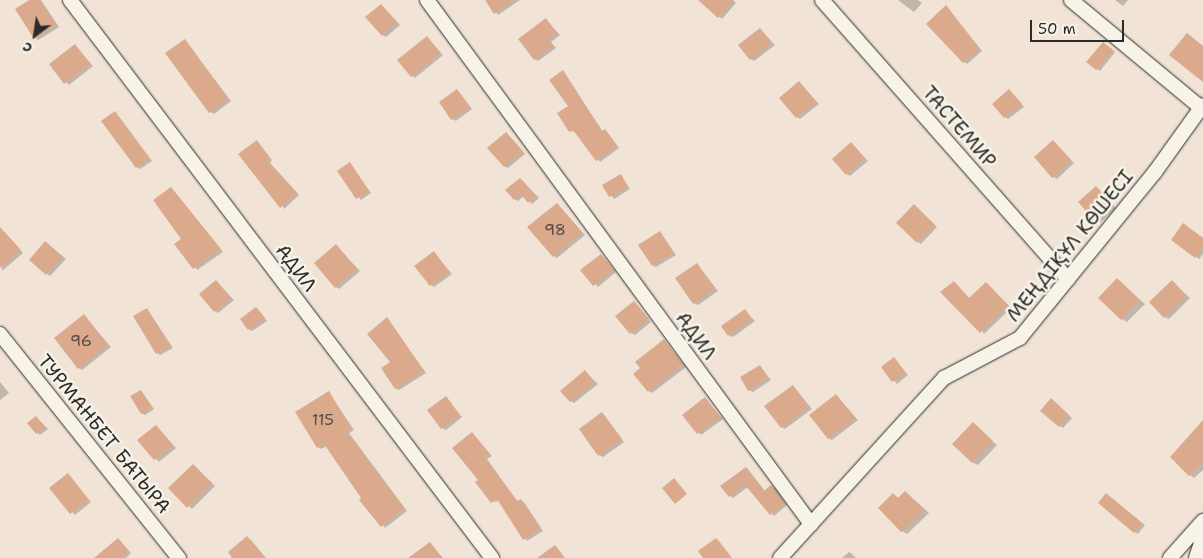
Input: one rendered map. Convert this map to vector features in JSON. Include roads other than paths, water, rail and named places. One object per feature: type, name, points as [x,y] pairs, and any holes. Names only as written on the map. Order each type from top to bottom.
[{"type":"street","name":"АДИЛ","points":[[70,0],[492,558]]},
{"type":"street","name":"АДИЛ","points":[[427,0],[811,524]]},
{"type":"street","name":"ТАСТЕМИР","points":[[822,0],[1068,279]]},
{"type":"street","points":[[1071,0],[1202,106]]},
{"type":"street","name":"МЕҢДІҚҰЛ КӨШЕСІ","points":[[780,558],[944,378],[1020,338],[1155,172],[1202,106]]},
{"type":"street","name":"ТУРМАНБЕТ БАТЫРА","points":[[0,334],[179,558]]},
{"type":"street","points":[[1170,558],[1203,521]]},
{"type":"street","points":[[1196,558],[1203,537]]}]
